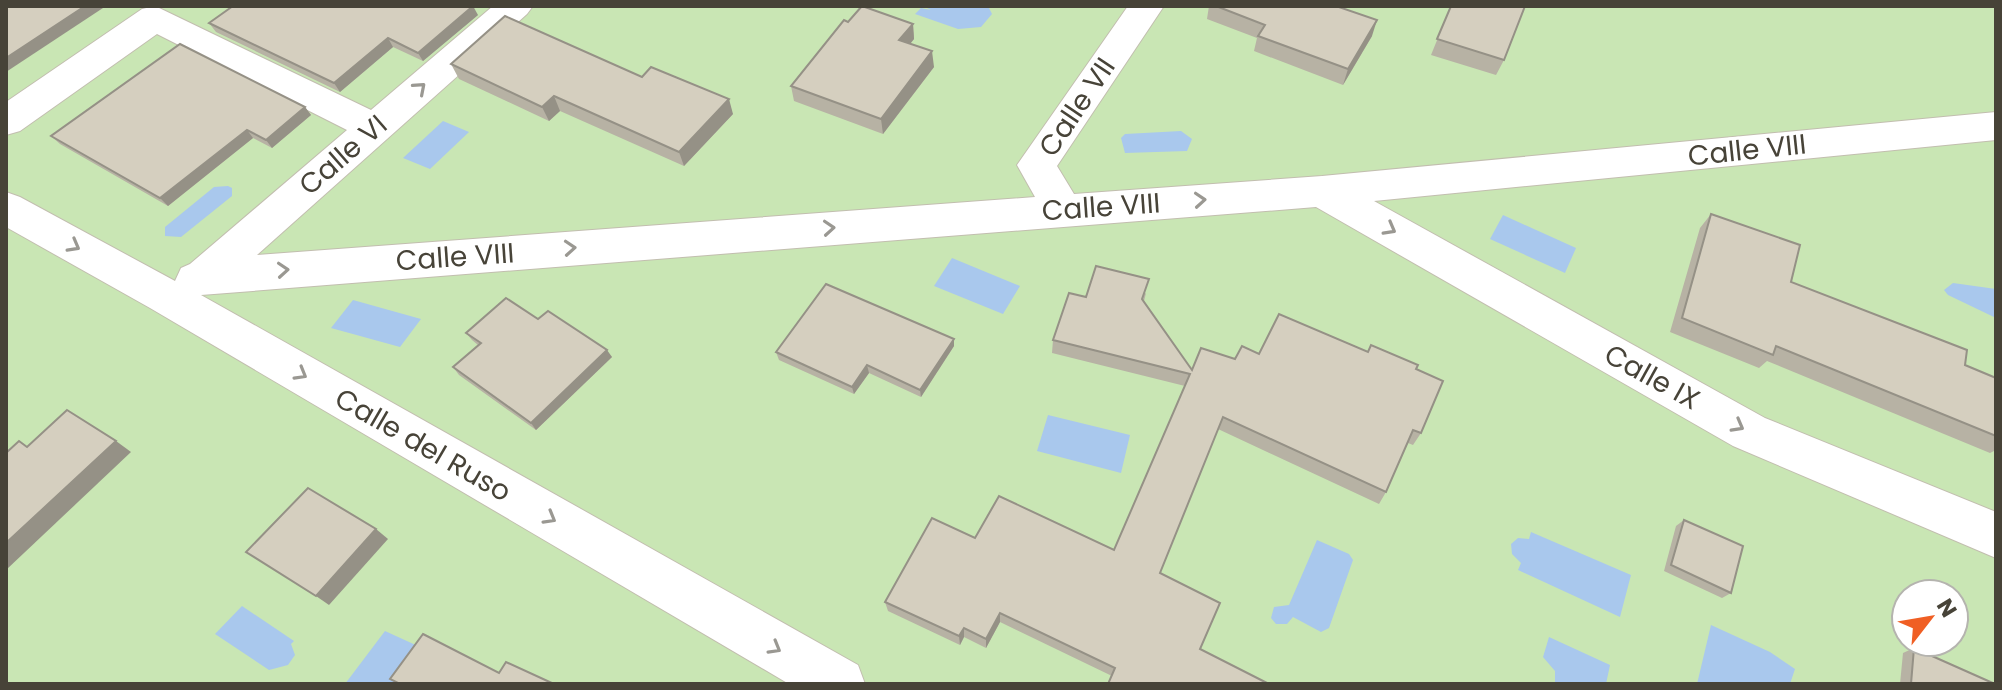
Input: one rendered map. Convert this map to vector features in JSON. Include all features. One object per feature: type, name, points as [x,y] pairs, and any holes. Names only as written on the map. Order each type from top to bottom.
[{"type":"street","name":"Calle VI","points":[[185,286],[515,6]]},
{"type":"street","name":"Calle VII","points":[[1062,210],[1037,165],[1146,6]]},
{"type":"street","points":[[6,121],[155,18],[373,127]]},
{"type":"street","name":"Calle VIII","points":[[185,286],[1062,210],[1322,191],[1996,126]]},
{"type":"street","name":"Calle IX","points":[[1322,191],[1749,432],[1996,535]]},
{"type":"street","name":"Calle del Ruso","points":[[6,208],[185,286],[839,684]]},
{"type":"green space","points":[[6,6],[1996,6],[1996,684],[6,684]]},
{"type":"water","points":[[923,6],[988,6],[992,14],[981,27],[958,29],[915,14],[921,8],[931,10]]},
{"type":"water","points":[[443,121],[469,132],[430,169],[403,158]]},
{"type":"water","points":[[1181,131],[1192,139],[1187,151],[1125,153],[1121,138],[1125,134]]},
{"type":"water","points":[[214,187],[232,188],[232,196],[181,237],[165,236],[165,227]]},
{"type":"water","points":[[1503,215],[1576,248],[1565,273],[1490,239]]},
{"type":"water","points":[[952,258],[1020,286],[1003,314],[934,286]]},
{"type":"water","points":[[1953,283],[1996,289],[1996,318],[1948,295],[1944,290]]},
{"type":"water","points":[[353,300],[421,319],[400,347],[331,328]]},
{"type":"water","points":[[1048,415],[1130,435],[1121,473],[1037,451]]},
{"type":"water","points":[[1531,532],[1631,575],[1620,617],[1518,570],[1521,563],[1512,554],[1511,544],[1518,538],[1529,539]]},
{"type":"water","points":[[1317,540],[1349,554],[1353,560],[1329,628],[1321,632],[1293,617],[1287,624],[1276,624],[1271,618],[1274,607],[1289,605]]},
{"type":"water","points":[[242,606],[294,641],[291,644],[295,655],[288,665],[269,670],[215,634]]},
{"type":"water","points":[[1711,625],[1770,652],[1795,669],[1790,684],[1697,684]]},
{"type":"water","points":[[385,631],[420,647],[393,684],[345,684]]},
{"type":"water","points":[[1549,637],[1610,665],[1606,684],[1555,684],[1555,671],[1543,657]]},
{"type":"building","points":[[6,6],[85,6],[6,58]]},
{"type":"building","points":[[233,6],[473,6],[418,53],[388,38],[334,83],[209,23]]},
{"type":"building","points":[[862,6],[913,24],[899,40],[932,51],[881,119],[791,86],[844,20],[848,22]]},
{"type":"building","points":[[1216,6],[1336,6],[1377,20],[1348,69],[1258,36],[1265,25]]},
{"type":"building","points":[[1451,6],[1525,6],[1504,60],[1437,39]]},
{"type":"building","points":[[505,16],[642,77],[651,67],[729,99],[679,152],[554,96],[542,107],[451,64]]},
{"type":"building","points":[[180,44],[305,107],[266,140],[247,130],[160,198],[51,136]]},
{"type":"building","points":[[1711,214],[1800,245],[1791,282],[1967,350],[1965,365],[1996,378],[1996,436],[1776,346],[1773,355],[1682,318]]},
{"type":"building","points":[[1096,266],[1149,279],[1142,299],[1192,370],[1201,348],[1235,359],[1242,346],[1259,354],[1279,314],[1368,352],[1371,345],[1418,365],[1416,369],[1443,381],[1421,433],[1413,430],[1386,492],[1223,417],[1160,573],[1220,603],[1200,649],[1269,684],[1108,684],[1115,668],[1000,613],[986,639],[964,628],[959,636],[885,602],[932,518],[975,538],[999,496],[1114,550],[1190,374],[1053,340],[1069,293],[1086,297]]},
{"type":"building","points":[[826,284],[954,339],[920,390],[867,365],[852,387],[776,352]]},
{"type":"building","points":[[506,298],[538,319],[548,311],[607,350],[531,423],[453,367],[481,343],[466,333]]},
{"type":"building","points":[[67,410],[116,441],[6,543],[6,453],[19,441],[27,447]]},
{"type":"building","points":[[308,488],[376,529],[316,596],[246,552]]},
{"type":"building","points":[[1684,520],[1743,546],[1731,593],[1671,565]]},
{"type":"building","points":[[423,634],[499,673],[506,662],[554,684],[400,684],[390,679]]},
{"type":"building","points":[[1913,658],[1936,658],[1995,684],[1911,684]]}]
